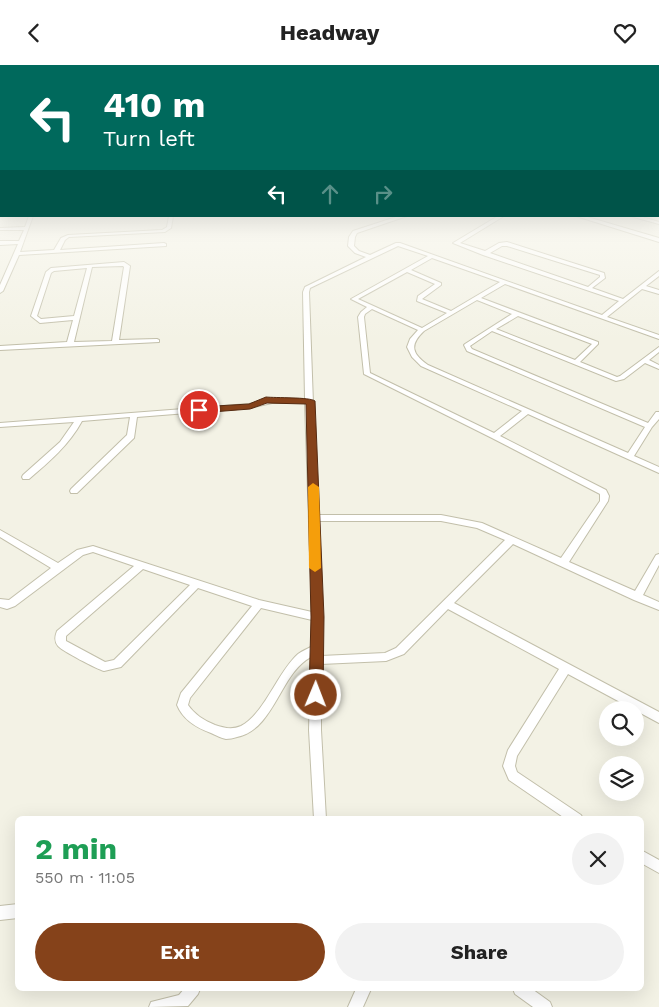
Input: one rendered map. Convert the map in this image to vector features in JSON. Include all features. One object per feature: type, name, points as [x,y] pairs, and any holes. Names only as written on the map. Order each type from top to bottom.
[{"type":"street","points":[[0,291],[17,254],[56,252]]},
{"type":"street","points":[[356,252],[370,257]]},
{"type":"street","points":[[320,816],[315,730],[318,617],[306,291],[310,285],[381,252]]},
{"type":"street","points":[[421,252],[659,337]]},
{"type":"street","points":[[479,252],[624,301]]},
{"type":"street","points":[[485,254],[488,252]]},
{"type":"street","points":[[532,252],[602,274],[602,277],[588,289]]},
{"type":"street","points":[[422,330],[370,308],[354,299],[432,256]]},
{"type":"street","points":[[77,318],[40,321],[34,316],[49,272],[57,267],[124,264],[127,266],[116,343]]},
{"type":"street","points":[[70,344],[90,266]]},
{"type":"street","points":[[406,270],[438,284],[420,297],[419,300],[452,313]]},
{"type":"street","points":[[603,317],[659,273]]},
{"type":"street","points":[[0,275],[7,275]]},
{"type":"street","points":[[504,282],[422,330],[411,341],[413,353],[417,360],[426,366],[659,470]]},
{"type":"street","points":[[642,287],[659,292]]},
{"type":"street","points":[[476,298],[596,343],[576,363]]},
{"type":"street","points":[[370,308],[361,317],[367,374],[495,436],[603,492],[605,496],[604,501],[563,563]]},
{"type":"street","points":[[518,313],[467,345],[469,350],[649,426]]},
{"type":"street","points":[[491,329],[616,379],[622,378],[659,349]]},
{"type":"street","points":[[0,348],[158,341]]},
{"type":"street","points":[[646,361],[659,367]]},
{"type":"street","points":[[0,425],[250,406],[266,400],[310,401]]},
{"type":"street","points":[[495,436],[527,411]]},
{"type":"street","points":[[630,457],[649,426],[659,414]]},
{"type":"street","points":[[74,491],[131,436],[134,415]]},
{"type":"street","points":[[26,477],[56,451],[75,428],[79,419]]},
{"type":"street","points":[[314,518],[441,518],[460,520],[479,525],[659,606]]},
{"type":"street","points":[[0,533],[58,567]]},
{"type":"street","points":[[259,604],[185,696],[182,705],[188,714],[220,734],[231,736],[244,731],[255,721],[308,651],[317,655],[386,657],[400,651],[512,540]]},
{"type":"street","points":[[0,603],[7,605],[12,603],[80,552],[93,549],[259,604],[318,617]]},
{"type":"street","points":[[637,597],[659,557]]},
{"type":"street","points":[[140,566],[61,634],[62,644],[104,667],[111,667],[117,664],[197,583]]},
{"type":"street","points":[[448,604],[565,669],[659,718]]},
{"type":"street","points":[[565,669],[512,754],[510,767],[513,776],[573,816]]},
{"type":"street","points":[[644,858],[659,867]]},
{"type":"street","points":[[0,913],[15,911]]},
{"type":"street","points":[[156,1007],[183,1001],[190,991]]},
{"type":"street","points":[[358,1006],[363,991]]},
{"type":"street","points":[[523,991],[545,1007]]},
{"type":"slow traffic","points":[[313,487],[315,568]]},
{"type":"route","points":[[199,410],[250,406],[266,400],[310,401],[314,559],[318,617],[316,695]]}]
